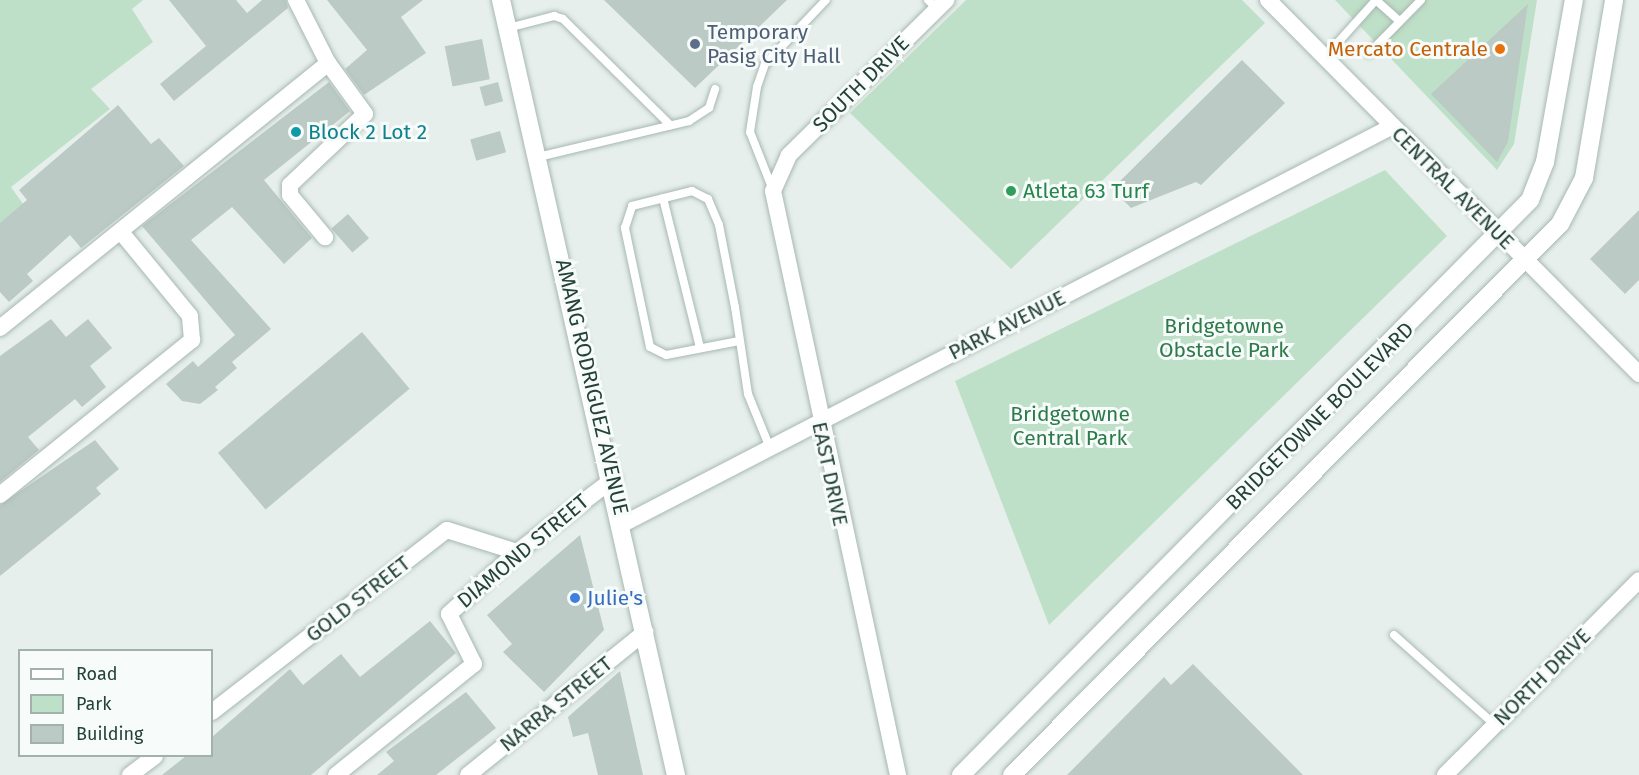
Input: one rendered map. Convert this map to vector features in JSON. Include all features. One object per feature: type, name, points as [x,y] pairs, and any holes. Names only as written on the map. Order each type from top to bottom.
[{"type":"street","points":[[296,0],[328,63],[365,114],[290,185],[290,195],[325,237]]},
{"type":"street","name":"AMANG RODRIGUEZ AVENUE","points":[[501,0],[613,479],[676,775]]},
{"type":"street","name":"CENTRAL AVENUE","points":[[1268,0],[1391,127],[1639,374]]},
{"type":"street","name":"BRIDGETOWNE BOULEVARD","points":[[961,775],[1500,236],[1540,182],[1574,0]]},
{"type":"street","name":"BRIDGETOWNE BOULEVARD","points":[[1012,775],[1527,262],[1560,224],[1584,178],[1614,0]]},
{"type":"street","name":"SOUTH DRIVE","points":[[779,172],[789,155],[937,3]]},
{"type":"street","points":[[1,324],[121,232],[328,63]]},
{"type":"street","name":"PARK AVENUE","points":[[623,524],[1391,127]]},
{"type":"street","name":"EAST DRIVE","points":[[779,172],[773,190],[819,422],[898,775]]},
{"type":"street","points":[[0,495],[192,340],[190,316],[121,232]]},
{"type":"street","name":"DIAMOND STREET","points":[[336,775],[474,664],[449,614],[517,552],[613,479]]},
{"type":"street","name":"GOLD STREET","points":[[213,711],[447,530],[517,552]]},
{"type":"street","name":"NORTH DRIVE","points":[[1445,775],[1639,580]]},
{"type":"street","name":"NARRA STREET","points":[[468,775],[645,632]]},
{"type":"street","points":[[130,775],[154,757]]},
{"type":"lane","points":[[773,190],[750,132],[757,87],[765,64],[826,0]]},
{"type":"lane","points":[[1324,58],[1377,0],[1399,21]]},
{"type":"lane","points":[[1370,53],[1421,0]]},
{"type":"lane","points":[[508,28],[554,16],[563,20],[670,125]]},
{"type":"lane","points":[[538,157],[670,125],[709,108],[715,88]]},
{"type":"lane","points":[[739,341],[657,354],[650,347],[624,219],[632,206],[692,191],[708,199],[719,225],[739,341],[748,394],[770,448]]},
{"type":"lane","points":[[663,198],[700,348]]},
{"type":"lane","points":[[1394,635],[1495,725]]},
{"type":"green space","points":[[0,0],[143,0],[132,9],[153,42],[91,89],[110,109],[11,187],[43,232],[0,231]]},
{"type":"green space","name":"Atleta 63 Turf","points":[[966,0],[1242,0],[1265,23],[1011,269],[850,113]]},
{"type":"green space","points":[[1335,0],[1537,0],[1514,144],[1497,170]]},
{"type":"green space","points":[[1385,170],[1447,236],[1049,625],[955,381]]},
{"type":"building","points":[[169,0],[236,0],[247,13],[262,0],[286,0],[288,8],[174,101],[160,84],[206,46]]},
{"type":"building","points":[[327,0],[423,0],[401,17],[426,53],[364,95],[345,69],[367,50]]},
{"type":"building","name":"Temporary Pasig City Hall","points":[[604,0],[787,0],[695,88]]},
{"type":"building","name":"Mercato Centrale","points":[[1528,4],[1508,142],[1497,162],[1431,94]]},
{"type":"building","points":[[482,39],[490,79],[453,86],[445,46]]},
{"type":"building","points":[[1242,60],[1285,103],[1201,185],[1196,182],[1131,208],[1112,189]]},
{"type":"building","points":[[329,82],[350,111],[264,180],[312,238],[284,264],[232,207],[191,240],[271,329],[232,362],[237,368],[215,387],[218,390],[200,404],[182,401],[166,384],[193,361],[198,367],[235,335],[142,226]]},
{"type":"building","points":[[498,82],[503,101],[485,106],[480,87]]},
{"type":"building","points":[[118,105],[151,144],[159,138],[184,166],[81,248],[70,235],[27,274],[33,281],[9,302],[0,292],[0,223],[27,200],[19,190]]},
{"type":"building","points":[[500,131],[506,152],[476,161],[470,140]]},
{"type":"building","points":[[1639,210],[1639,280],[1625,294],[1590,259]]},
{"type":"building","points":[[348,214],[369,238],[352,253],[331,228]]},
{"type":"building","points":[[51,319],[66,337],[88,319],[112,348],[90,366],[106,387],[82,407],[75,399],[28,437],[39,450],[0,482],[0,356]]},
{"type":"building","points":[[362,332],[410,389],[266,510],[218,453]]},
{"type":"building","points":[[95,440],[119,469],[96,488],[101,494],[0,576],[0,505]]},
{"type":"building","points":[[580,535],[604,630],[544,692],[503,652],[512,644],[487,615]]},
{"type":"building","points":[[430,621],[456,653],[311,775],[162,775],[185,757],[213,757],[213,736],[290,669],[303,685],[341,654],[360,677]]},
{"type":"building","points":[[1193,664],[1303,775],[1067,775],[1164,677],[1171,685]]},
{"type":"building","points":[[620,671],[643,775],[598,775],[588,733],[573,737],[568,717]]},
{"type":"building","points":[[466,692],[496,728],[436,775],[377,775],[394,761],[386,752]]},
{"type":"place","name":"Temporary Pasig City Hall","points":[[695,44]]},
{"type":"place","name":"Mercato Centrale","points":[[1500,49]]},
{"type":"place","name":"Block 2 Lot 2","points":[[296,132]]},
{"type":"place","name":"Atleta 63 Turf","points":[[1011,191]]},
{"type":"place","name":"Julie's","points":[[575,598]]},
{"type":"park label","name":"Bridgetowne Obstacle Park","points":[[1224,338]]},
{"type":"park label","name":"Bridgetowne Central Park","points":[[1070,426]]}]
